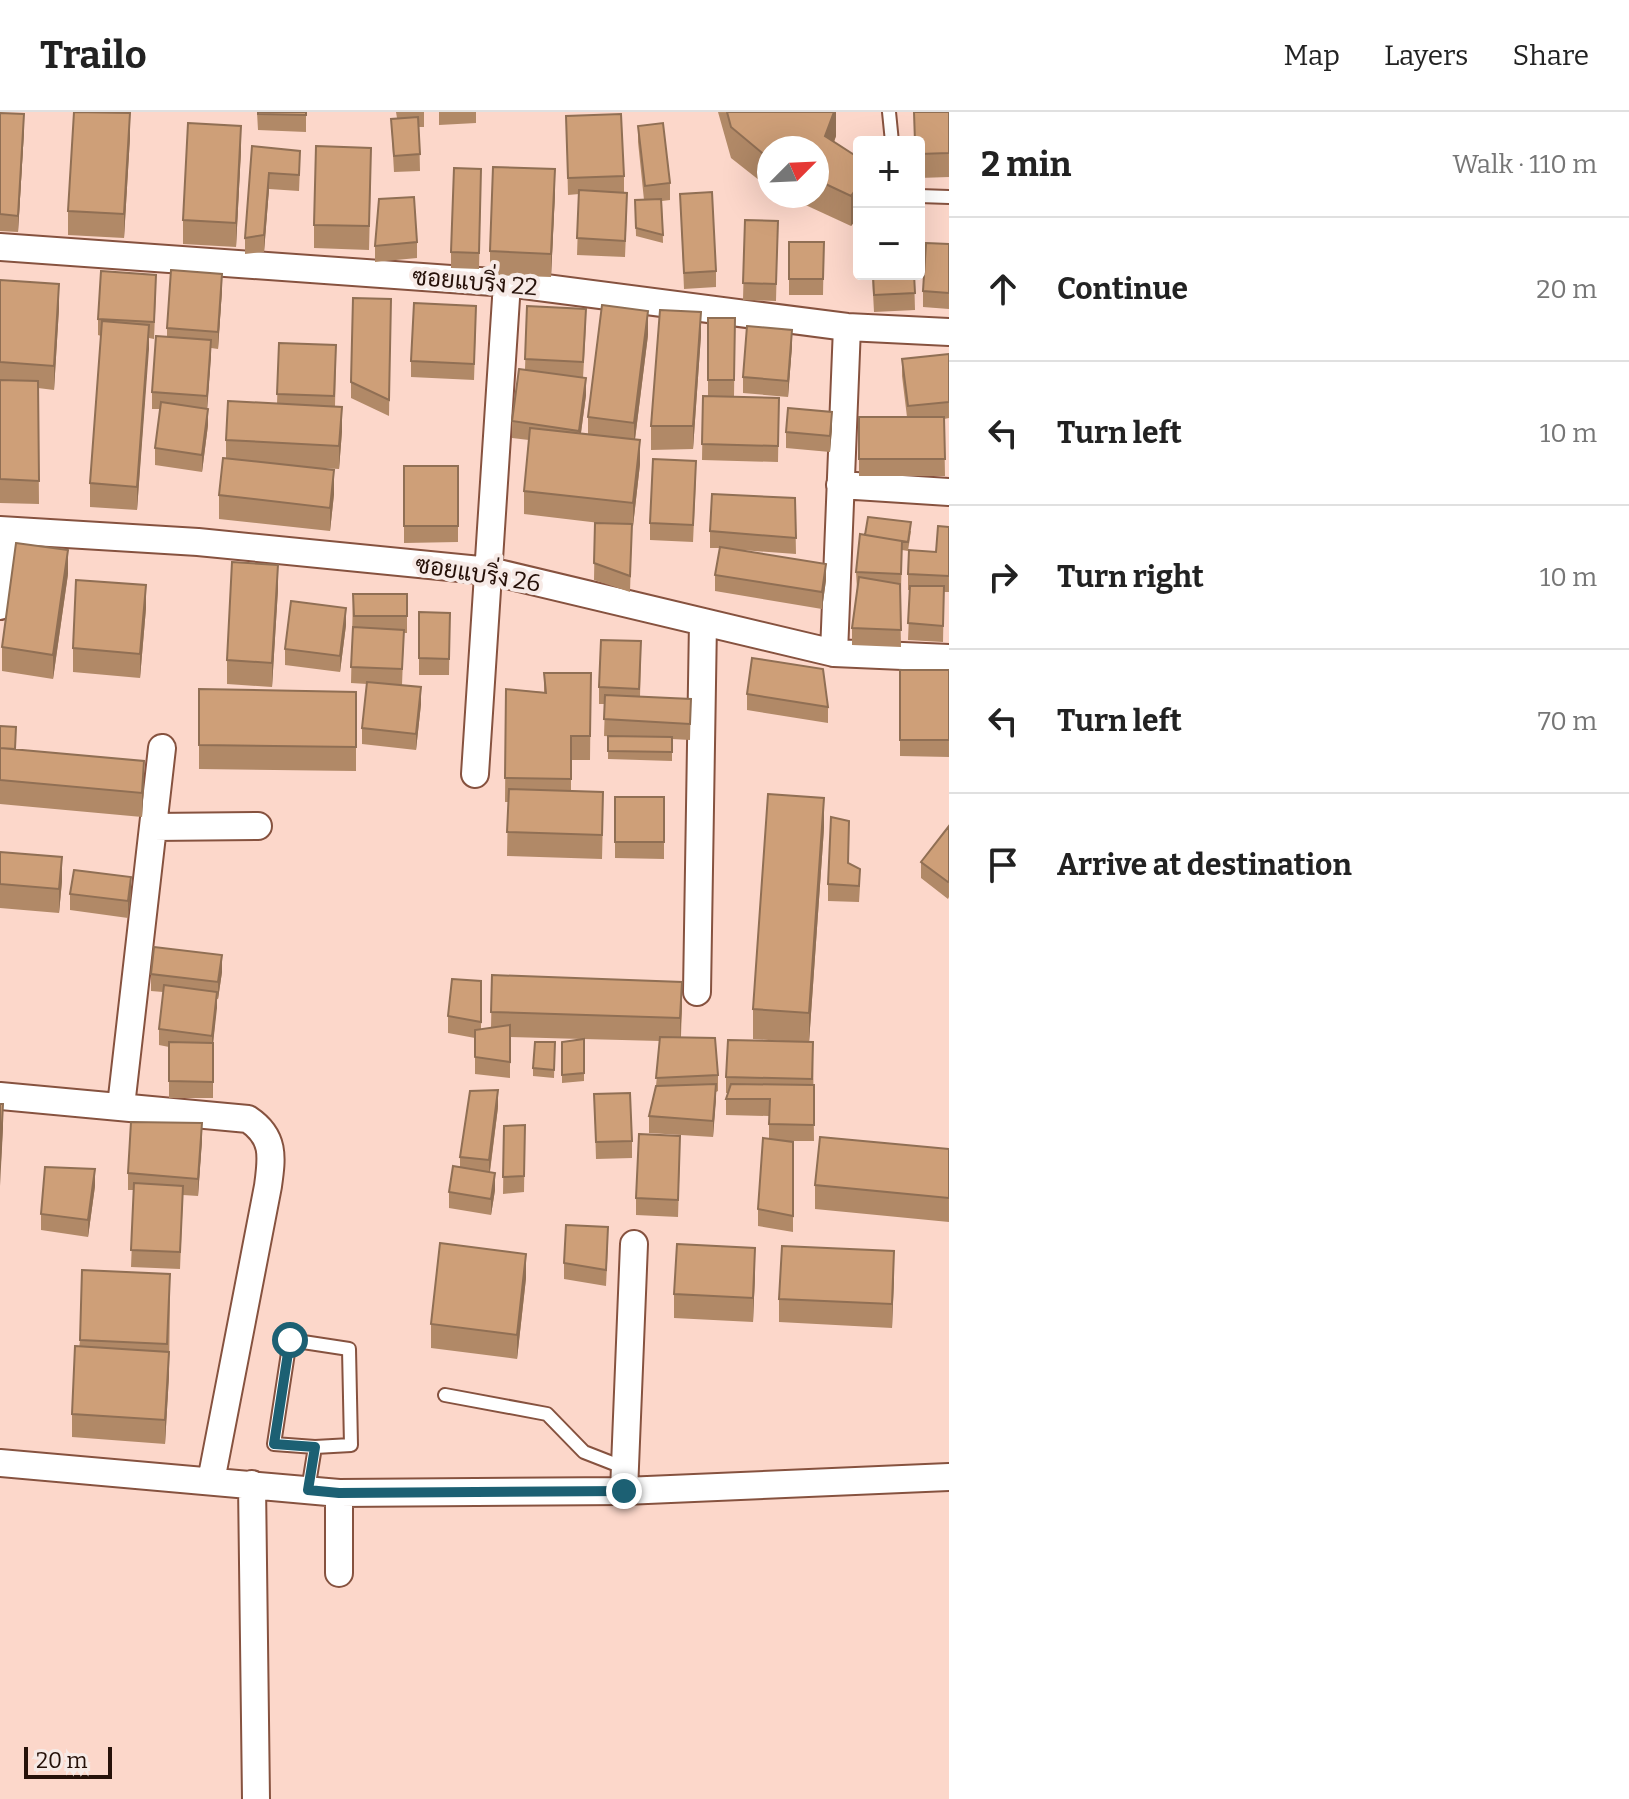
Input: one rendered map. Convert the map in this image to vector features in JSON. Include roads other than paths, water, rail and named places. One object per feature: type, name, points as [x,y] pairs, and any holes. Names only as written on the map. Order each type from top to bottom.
[{"type":"street","name":"ซอยแบริ่ง 22","points":[[0,247],[507,283],[847,327],[949,332]]},
{"type":"street","points":[[475,774],[507,283]]},
{"type":"street","points":[[834,653],[847,327]]},
{"type":"street","points":[[840,485],[949,492]]},
{"type":"street","points":[[0,606],[4,530]]},
{"type":"street","name":"ซอยแบริ่ง 26","points":[[4,530],[198,542],[490,571],[834,653],[949,658]]},
{"type":"street","points":[[697,992],[703,622]]},
{"type":"street","points":[[121,1106],[162,748]]},
{"type":"street","points":[[153,827],[258,826]]},
{"type":"street","points":[[0,1096],[248,1119],[261,1128],[273,1154],[211,1481]]},
{"type":"street","points":[[625,1479],[634,1244]]},
{"type":"street","points":[[0,1463],[339,1493],[625,1479],[949,1477]]},
{"type":"street","points":[[252,1484],[256,1799]]},
{"type":"street","points":[[339,1493],[339,1573]]},
{"type":"lane","points":[[889,112],[891,136]]},
{"type":"lane","points":[[925,196],[949,197]]},
{"type":"lane","points":[[290,1340],[349,1349],[351,1445],[315,1447],[274,1444],[290,1340]]},
{"type":"lane","points":[[445,1395],[547,1414],[584,1452],[625,1479]]},
{"type":"lane","points":[[308,1490],[315,1447]]}]
